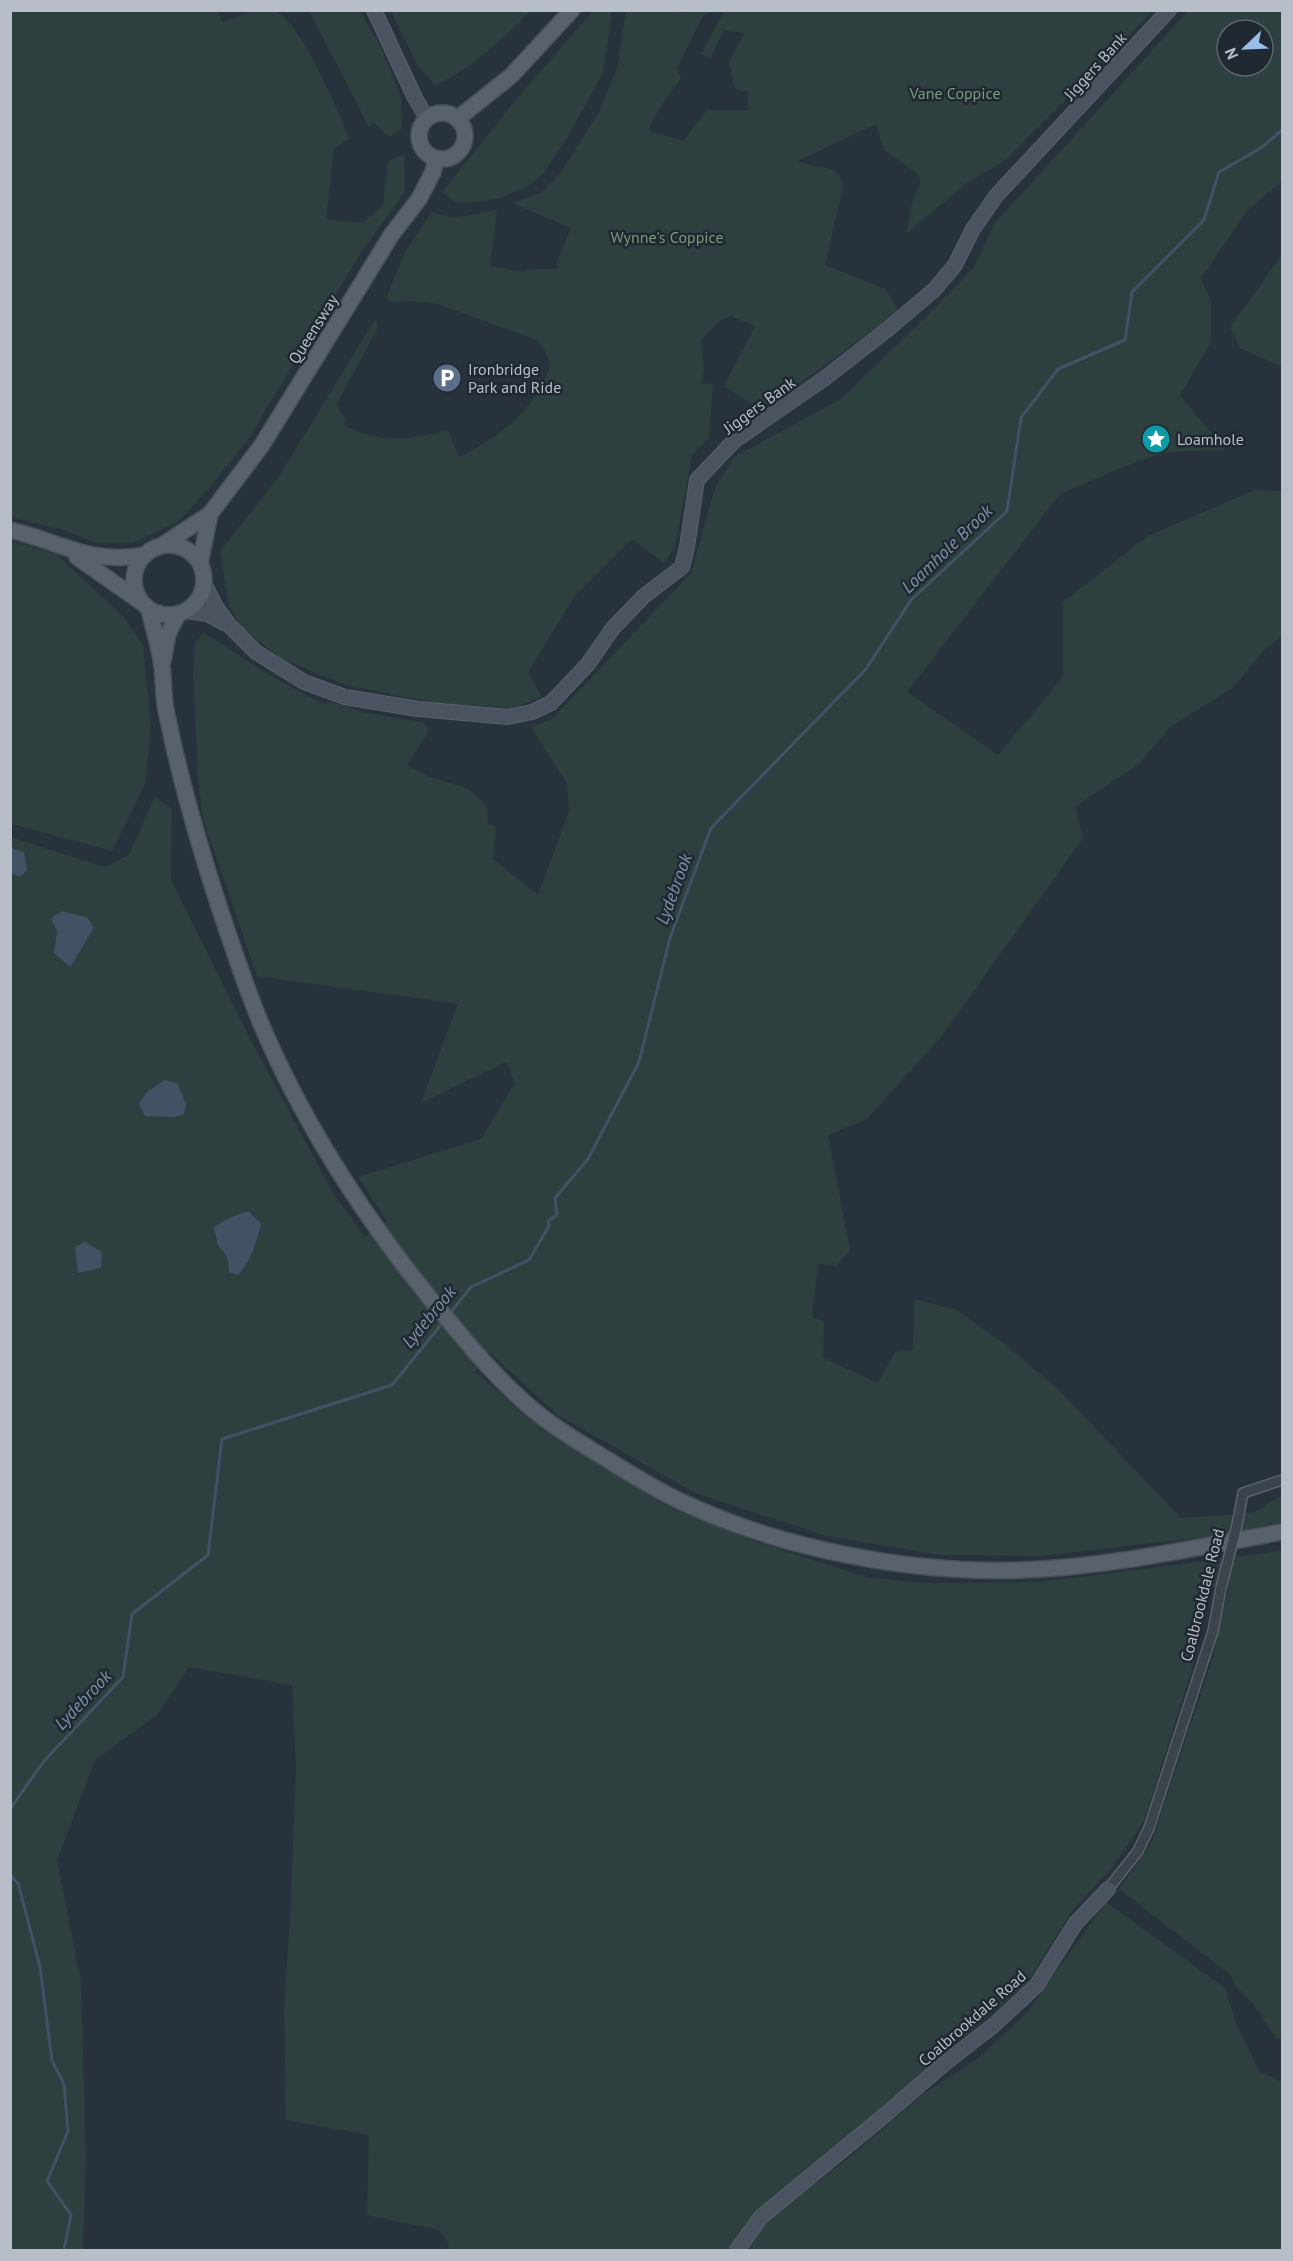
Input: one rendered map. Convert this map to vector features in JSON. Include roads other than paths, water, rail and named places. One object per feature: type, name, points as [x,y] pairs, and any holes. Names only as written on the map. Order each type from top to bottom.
[{"type":"main road","points":[[457,119],[512,75],[572,10]]},
{"type":"main road","points":[[446,113],[457,119],[464,132],[462,147],[451,157],[436,158],[425,152],[419,140],[420,128],[427,118],[446,113]]},
{"type":"main road","name":"Queensway","points":[[161,546],[210,514],[262,445],[392,234],[419,199],[433,172],[436,158]]},
{"type":"main road","name":"Queensway","points":[[200,563],[210,514]]},
{"type":"main road","points":[[10,531],[64,549],[106,557],[145,555]]},
{"type":"main road","points":[[162,664],[168,634],[183,613],[196,604],[202,594],[204,583],[204,572],[200,563],[183,548],[172,545],[161,546],[145,555],[138,563],[134,583],[145,606],[162,664],[164,704],[187,807],[240,968],[260,1021],[296,1095],[337,1167],[421,1290],[484,1363],[537,1413],[640,1480],[683,1502],[731,1522],[802,1546],[876,1559],[940,1568],[1020,1570],[1120,1562],[1282,1533]]},
{"type":"main road","points":[[64,549],[93,566],[158,614],[183,613]]},
{"type":"street","points":[[374,10],[415,98],[427,118]]},
{"type":"street","name":"Jiggers Bank","points":[[204,583],[216,607],[229,625],[256,652],[304,682],[345,697],[418,709],[508,717],[532,712],[551,703],[644,596],[682,567],[697,480],[734,441],[825,378],[936,289],[955,265],[974,229],[996,196],[1169,10]]},
{"type":"street","name":"Jiggers Bank","points":[[183,613],[208,614],[229,625]]},
{"type":"street","name":"Coalbrookdale Road","points":[[737,2250],[761,2217],[994,2025],[1038,1985],[1075,1924],[1108,1889],[1138,1851],[1149,1828],[1214,1631],[1221,1588],[1243,1493],[1282,1479]]},
{"type":"water","points":[[11,848],[24,852],[27,870],[20,877],[11,873]]},
{"type":"water","points":[[62,911],[87,917],[94,928],[70,967],[54,953],[57,931],[51,918]]},
{"type":"water","points":[[165,1080],[177,1083],[186,1104],[184,1114],[175,1117],[145,1116],[139,1104],[147,1092]]},
{"type":"water","points":[[248,1211],[261,1224],[250,1257],[238,1275],[229,1272],[227,1258],[218,1246],[214,1227]]},
{"type":"water","points":[[85,1242],[102,1252],[101,1268],[78,1273],[75,1247]]},
{"type":"waterway","name":"Lydebrook","points":[[450,1313],[471,1287],[529,1260],[549,1226],[548,1221],[557,1215],[555,1198],[588,1159],[639,1062],[670,938],[711,828],[866,669],[911,600],[1007,511],[1021,418],[1058,369],[1125,340],[1132,292],[1204,220],[1219,172],[1261,148],[1282,130]]},
{"type":"waterway","name":"Lydebrook","points":[[10,1809],[44,1761],[123,1677],[132,1614],[208,1555],[222,1439],[392,1385],[444,1321]]},
{"type":"waterway","points":[[10,1875],[18,1883],[40,1967],[52,2061],[64,2084],[68,2131],[47,2181],[71,2215],[64,2250]]},
{"type":"place","name":"Ironbridge Park and Ride","points":[[447,378]]},
{"type":"place","name":"Loamhole","points":[[1156,439]]},
{"type":"park label","name":"Vane Coppice","points":[[955,93]]},
{"type":"park label","name":"Wynne's Coppice","points":[[667,237]]},
{"type":"water label","name":"Loamhole Brook","points":[[947,549]]}]
